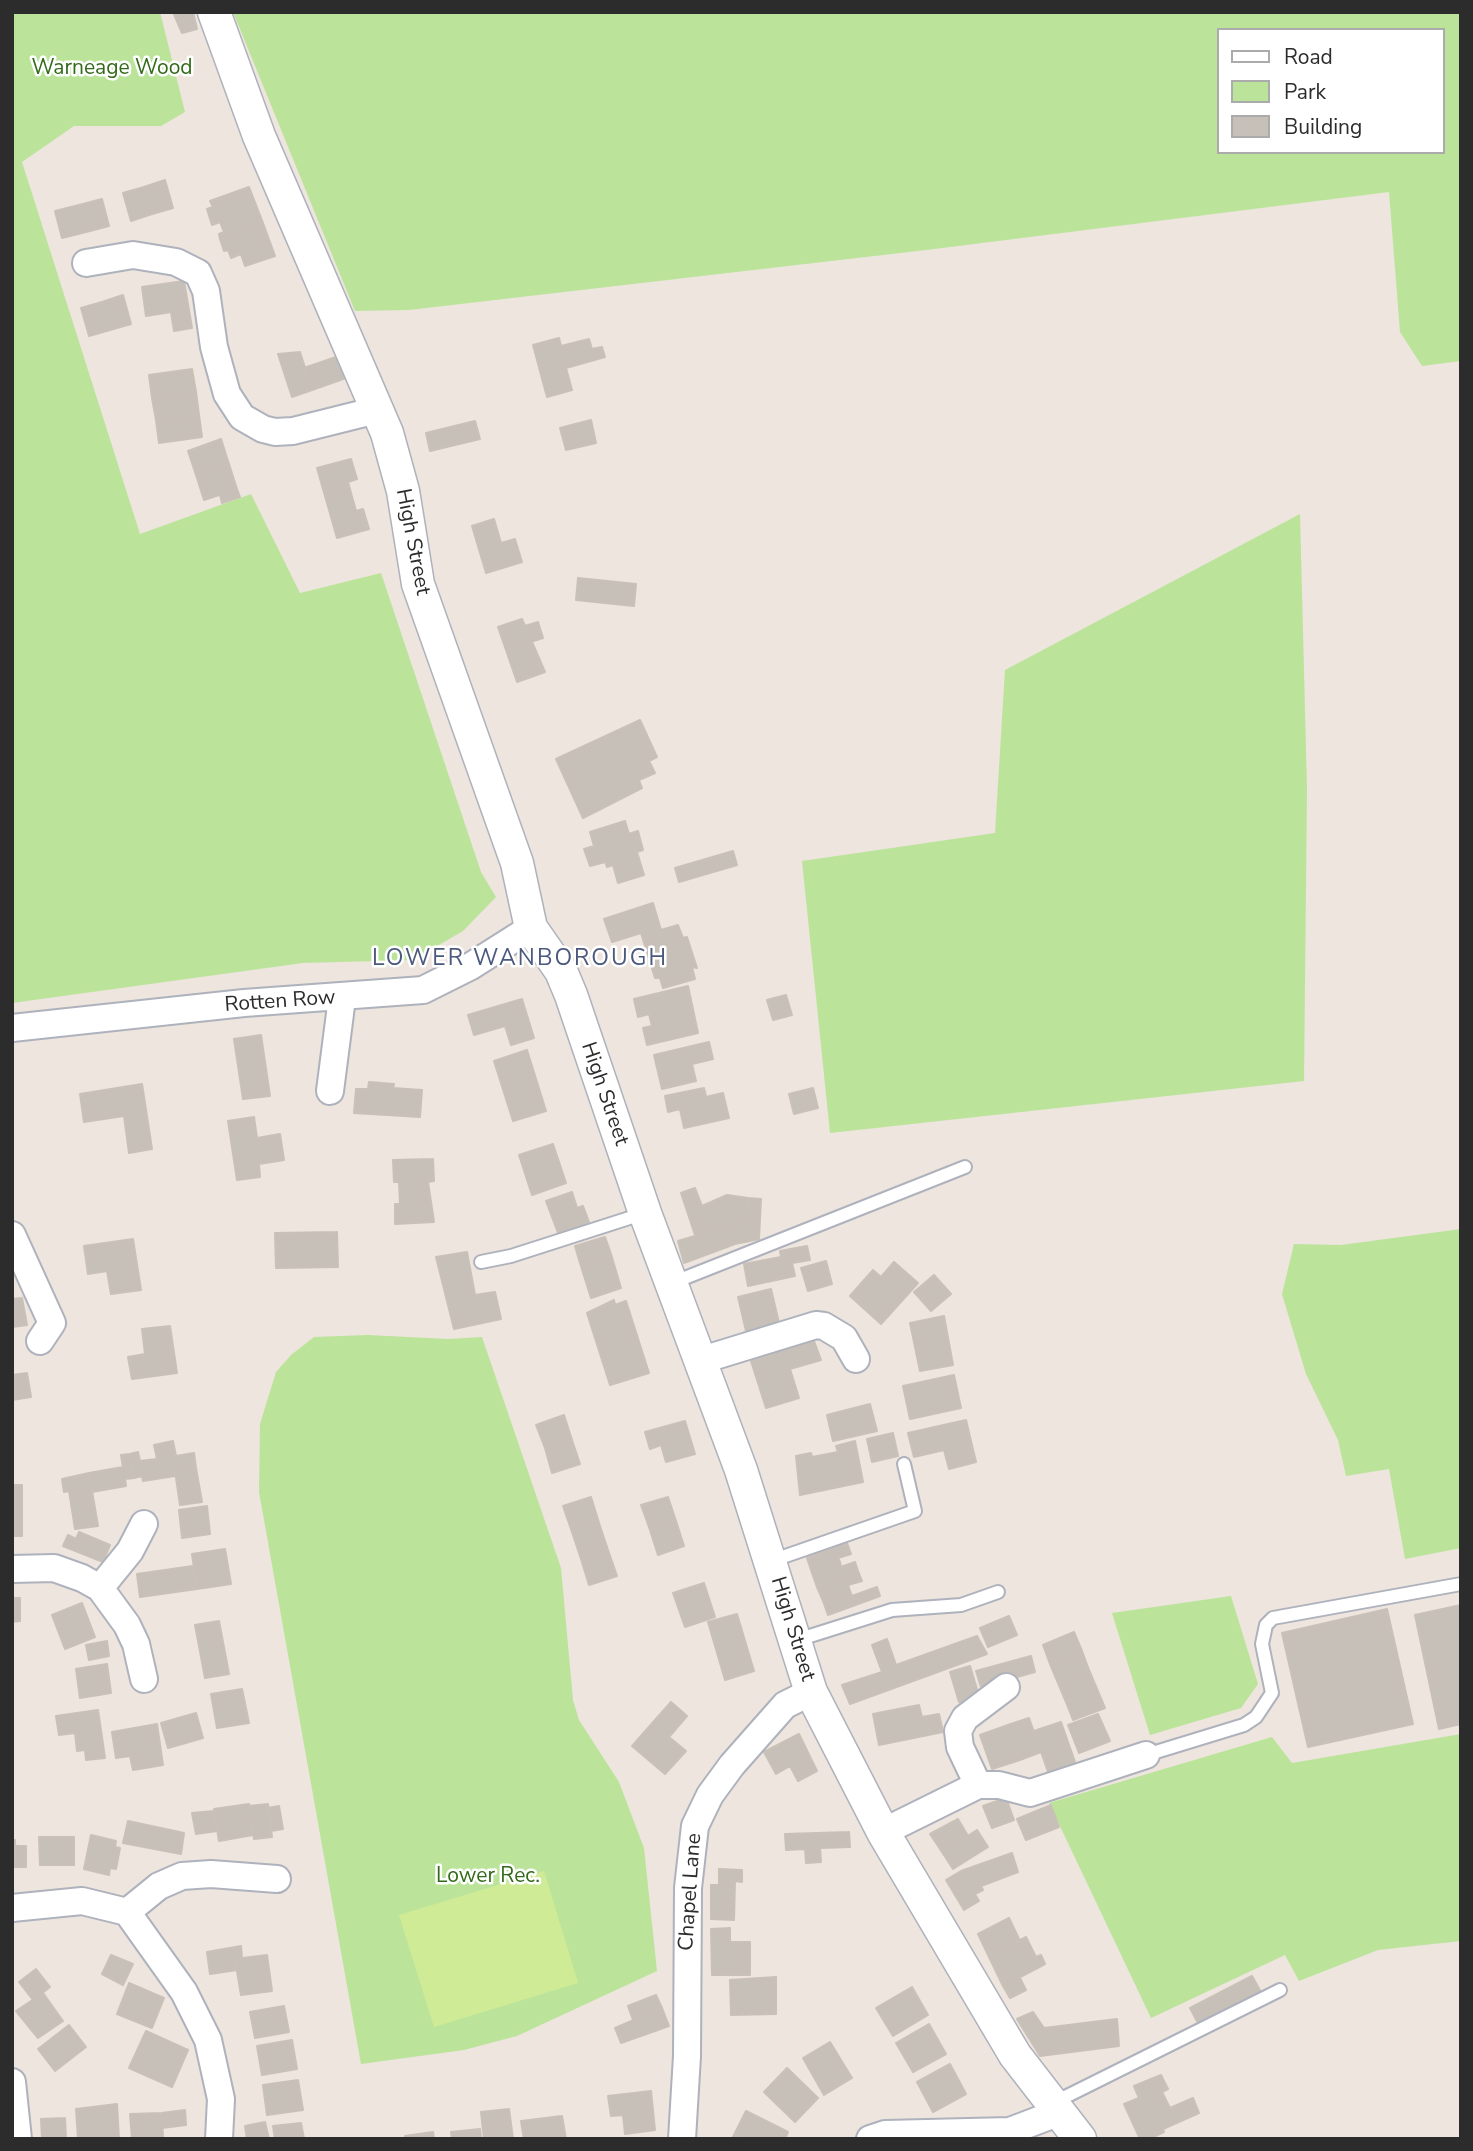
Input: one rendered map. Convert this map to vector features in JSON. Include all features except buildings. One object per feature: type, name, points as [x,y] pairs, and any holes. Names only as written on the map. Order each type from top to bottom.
[{"type":"street","name":"High Street","points":[[214,12],[259,135],[377,410],[403,491],[418,584],[517,863],[531,928],[561,971],[571,995],[645,1213],[702,1360],[771,1561],[811,1692],[883,1832],[1015,2055],[1080,2139]]},
{"type":"street","points":[[86,263],[133,255],[176,262],[198,273],[206,291],[222,381],[233,406],[242,417],[262,429],[293,431],[377,410]]},
{"type":"street","name":"Rotten Row","points":[[12,1028],[244,1003],[342,998],[423,990],[471,966],[531,928]]},
{"type":"street","points":[[330,1091],[342,998]]},
{"type":"street","points":[[12,1235],[52,1324],[40,1341]]},
{"type":"street","points":[[702,1360],[816,1325],[824,1326],[844,1338],[856,1359]]},
{"type":"street","points":[[100,1588],[130,1552],[144,1524]]},
{"type":"street","points":[[12,1569],[54,1568],[100,1588],[127,1625],[136,1644],[144,1679]]},
{"type":"street","points":[[978,1786],[960,1747],[958,1731],[965,1718],[1006,1687]]},
{"type":"street","name":"Chapel Lane","points":[[682,2139],[687,2056],[688,1888],[695,1826],[710,1795],[732,1765],[785,1705],[811,1692]]},
{"type":"street","points":[[883,1832],[978,1786],[999,1785],[1030,1793],[1146,1755]]},
{"type":"street","points":[[127,1912],[159,1886],[182,1876],[277,1879]]},
{"type":"street","points":[[12,1908],[82,1901],[127,1912],[184,1993],[208,2040],[221,2099],[219,2139]]},
{"type":"street","points":[[12,2082],[18,2139]]},
{"type":"street","points":[[870,2139],[886,2134],[1010,2131],[1056,2108]]},
{"type":"lane","points":[[671,1283],[965,1167]]},
{"type":"lane","points":[[481,1262],[511,1256],[645,1213]]},
{"type":"lane","points":[[771,1561],[915,1511],[904,1464]]},
{"type":"lane","points":[[1146,1755],[1244,1725],[1256,1717],[1272,1693],[1262,1644],[1266,1625],[1273,1618],[1461,1584]]},
{"type":"lane","points":[[794,1641],[892,1610],[961,1605],[998,1592]]},
{"type":"lane","points":[[1056,2108],[1280,1990]]},
{"type":"green space","name":"Warneage Wood","points":[[12,12],[160,12],[185,112],[161,126],[74,126],[22,162],[140,534],[251,494],[300,593],[381,573],[481,872],[496,897],[463,931],[413,960],[303,963],[12,1003]]},
{"type":"green space","points":[[233,12],[1461,12],[1461,361],[1422,366],[1400,332],[1389,192],[926,250],[409,310],[355,311]]},
{"type":"green space","points":[[1300,514],[1307,789],[1304,1081],[830,1133],[802,861],[995,833],[1005,670]]},
{"type":"green space","points":[[1461,1229],[1461,1548],[1405,1559],[1389,1469],[1346,1476],[1338,1440],[1306,1374],[1282,1294],[1294,1244],[1341,1245]]},
{"type":"green space","name":"Lower Rec.","points":[[368,1335],[448,1339],[482,1337],[561,1568],[573,1700],[579,1720],[619,1782],[644,1848],[657,1971],[517,2036],[464,2050],[361,2064],[259,1492],[260,1424],[276,1372],[291,1355],[314,1337]]},
{"type":"green space","points":[[1231,1596],[1258,1684],[1241,1708],[1150,1735],[1112,1613]]},
{"type":"green space","points":[[1461,1734],[1461,1941],[1378,1950],[1299,1981],[1285,1955],[1151,2018],[1049,1803],[1272,1737],[1292,1763]]},
{"type":"green space","points":[[544,1871],[578,1983],[434,2027],[399,1915]]},
{"type":"district","name":"LOWER WANBOROUGH","points":[[520,959]]}]
